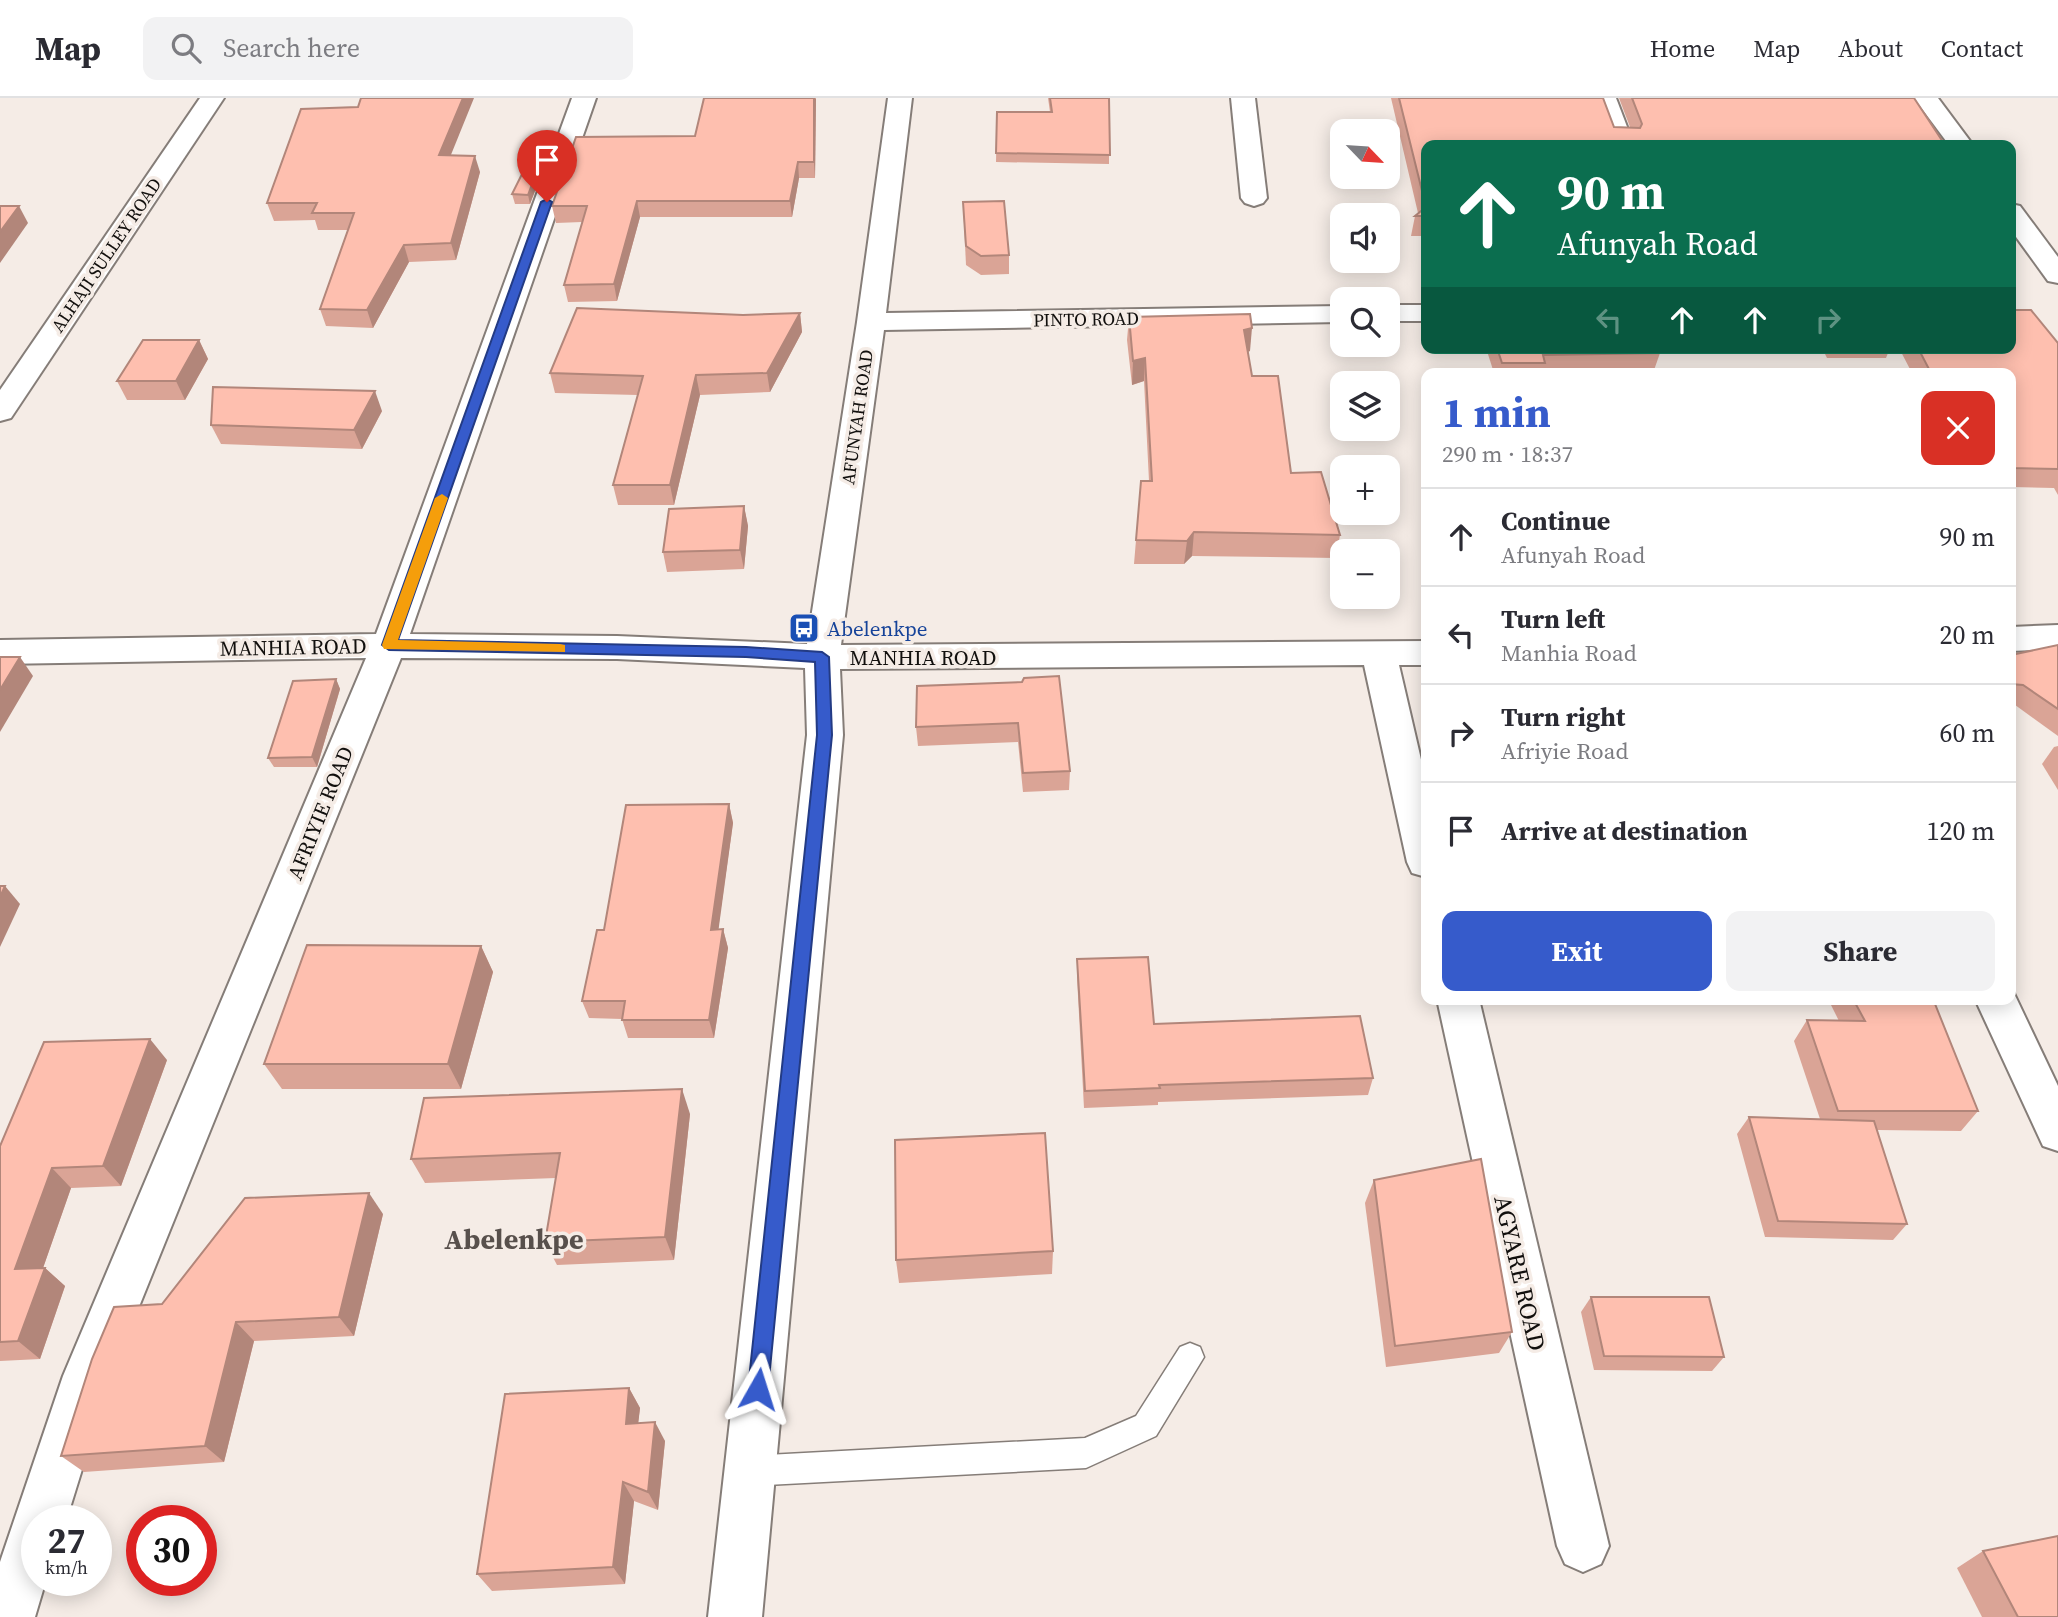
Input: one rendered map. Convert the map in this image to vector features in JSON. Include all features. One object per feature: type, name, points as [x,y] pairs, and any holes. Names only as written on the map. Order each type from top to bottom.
[{"type":"street","name":"ALHAJI SULLEY ROAD","points":[[0,412],[212,98]]},
{"type":"street","name":"AFRIYIE ROAD","points":[[45,1505],[87,1376],[389,645],[584,98]]},
{"type":"street","name":"AFUNYAH ROAD","points":[[735,1617],[825,735],[822,657],[871,323],[900,98]]},
{"type":"street","points":[[1244,98],[1254,198]]},
{"type":"street","points":[[1604,98],[1620,140]]},
{"type":"street","points":[[1926,98],[1957,140]]},
{"type":"street","points":[[2016,219],[2058,275]]},
{"type":"street","points":[[1400,313],[1421,313]]},
{"type":"street","name":"PINTO ROAD","points":[[871,323],[1330,314]]},
{"type":"street","points":[[2016,639],[2058,637]]},
{"type":"street","name":"MANHIA ROAD","points":[[0,652],[389,645],[746,652],[822,657],[1421,653]]},
{"type":"street","points":[[1379,653],[1421,840]]},
{"type":"street","name":"AGYARE ROAD","points":[[1459,1005],[1583,1546]]},
{"type":"street","points":[[1999,1005],[2058,1132]]},
{"type":"street","points":[[8,1617],[21,1578]]},
{"type":"lane","points":[[750,1471],[1086,1453],[1146,1426],[1190,1357]]},
{"type":"building","points":[[361,98],[463,98],[439,155],[475,156],[451,243],[404,245],[367,310],[320,309],[354,213],[312,213],[317,203],[267,203],[301,109],[358,107]]},
{"type":"building","points":[[704,98],[814,98],[814,162],[798,162],[790,201],[637,201],[614,284],[564,285],[587,206],[552,206],[576,137],[695,136]]},
{"type":"building","points":[[1050,98],[1109,98],[1110,155],[996,153],[997,112],[1052,112]]},
{"type":"building","points":[[1399,98],[1603,98],[1614,127],[1640,128],[1642,124],[1632,98],[1914,98],[1942,140],[1421,140],[1421,187]]},
{"type":"building","points":[[537,144],[547,144],[528,195],[512,194]]},
{"type":"building","points":[[1004,201],[1009,255],[981,256],[966,246],[963,202]]},
{"type":"building","points":[[0,206],[19,206],[0,232]]},
{"type":"building","points":[[577,308],[743,315],[800,313],[767,373],[696,375],[670,485],[613,485],[643,376],[550,373]]},
{"type":"building","points":[[2016,310],[2031,310],[2058,343],[2058,469],[2016,468],[2016,368],[1928,368],[1921,354],[2016,354]]},
{"type":"building","points":[[1250,314],[1252,328],[1244,330],[1252,376],[1278,376],[1291,473],[1321,472],[1330,502],[1330,525],[1337,525],[1340,535],[1194,532],[1187,541],[1136,540],[1141,481],[1152,481],[1145,358],[1133,361],[1129,317]]},
{"type":"building","points":[[143,340],[199,340],[176,381],[117,381]]},
{"type":"building","points":[[1499,354],[1602,354],[1543,355],[1545,363],[1502,363]]},
{"type":"building","points":[[213,387],[375,391],[354,430],[211,425]]},
{"type":"building","points":[[744,506],[740,550],[663,552],[669,509]]},
{"type":"building","points":[[2058,645],[2058,709],[2023,685],[2016,684],[2016,654]]},
{"type":"building","points":[[0,657],[20,657],[0,690]]},
{"type":"building","points":[[1059,676],[1070,771],[1023,773],[1018,723],[916,727],[917,686],[1022,682],[1024,678]]},
{"type":"building","points":[[336,679],[312,757],[268,758],[293,681]]},
{"type":"building","points":[[729,804],[711,930],[723,929],[709,1020],[622,1020],[625,1001],[582,1001],[597,930],[604,930],[626,805]]},
{"type":"building","points":[[307,945],[481,946],[448,1064],[264,1064]]},
{"type":"building","points":[[1148,957],[1154,1024],[1360,1016],[1373,1078],[1159,1085],[1160,1088],[1085,1091],[1077,959]]},
{"type":"building","points":[[1856,1005],[1935,1005],[1978,1111],[1838,1111],[1807,1020],[1865,1021]]},
{"type":"building","points":[[150,1039],[103,1166],[52,1168],[15,1269],[45,1268],[18,1341],[0,1342],[0,1146],[44,1042]]},
{"type":"building","points":[[682,1089],[665,1237],[545,1242],[560,1153],[411,1159],[424,1098]]},
{"type":"building","points":[[1749,1117],[1874,1121],[1907,1224],[1778,1221]]},
{"type":"building","points":[[1045,1133],[1053,1251],[896,1260],[895,1140]]},
{"type":"building","points":[[1481,1159],[1512,1332],[1395,1346],[1374,1180]]},
{"type":"building","points":[[369,1193],[339,1317],[236,1322],[205,1446],[61,1456],[92,1359],[114,1307],[162,1304],[245,1198]]},
{"type":"building","points":[[1591,1297],[1709,1297],[1724,1357],[1604,1356]]},
{"type":"building","points":[[629,1388],[626,1424],[655,1422],[648,1492],[623,1482],[613,1567],[477,1574],[505,1394]]},
{"type":"building","points":[[2058,1536],[2058,1617],[2018,1617],[1983,1551]]},
{"type":"slow traffic","points":[[442,498],[389,645],[560,648]]},
{"type":"place","name":"Abelenkpe","points":[[804,628]]},
{"type":"district","name":"Abelenkpe","points":[[514,1239]]},
{"type":"route","points":[[547,202],[389,645],[746,652],[822,657],[825,735],[758,1389]]}]
